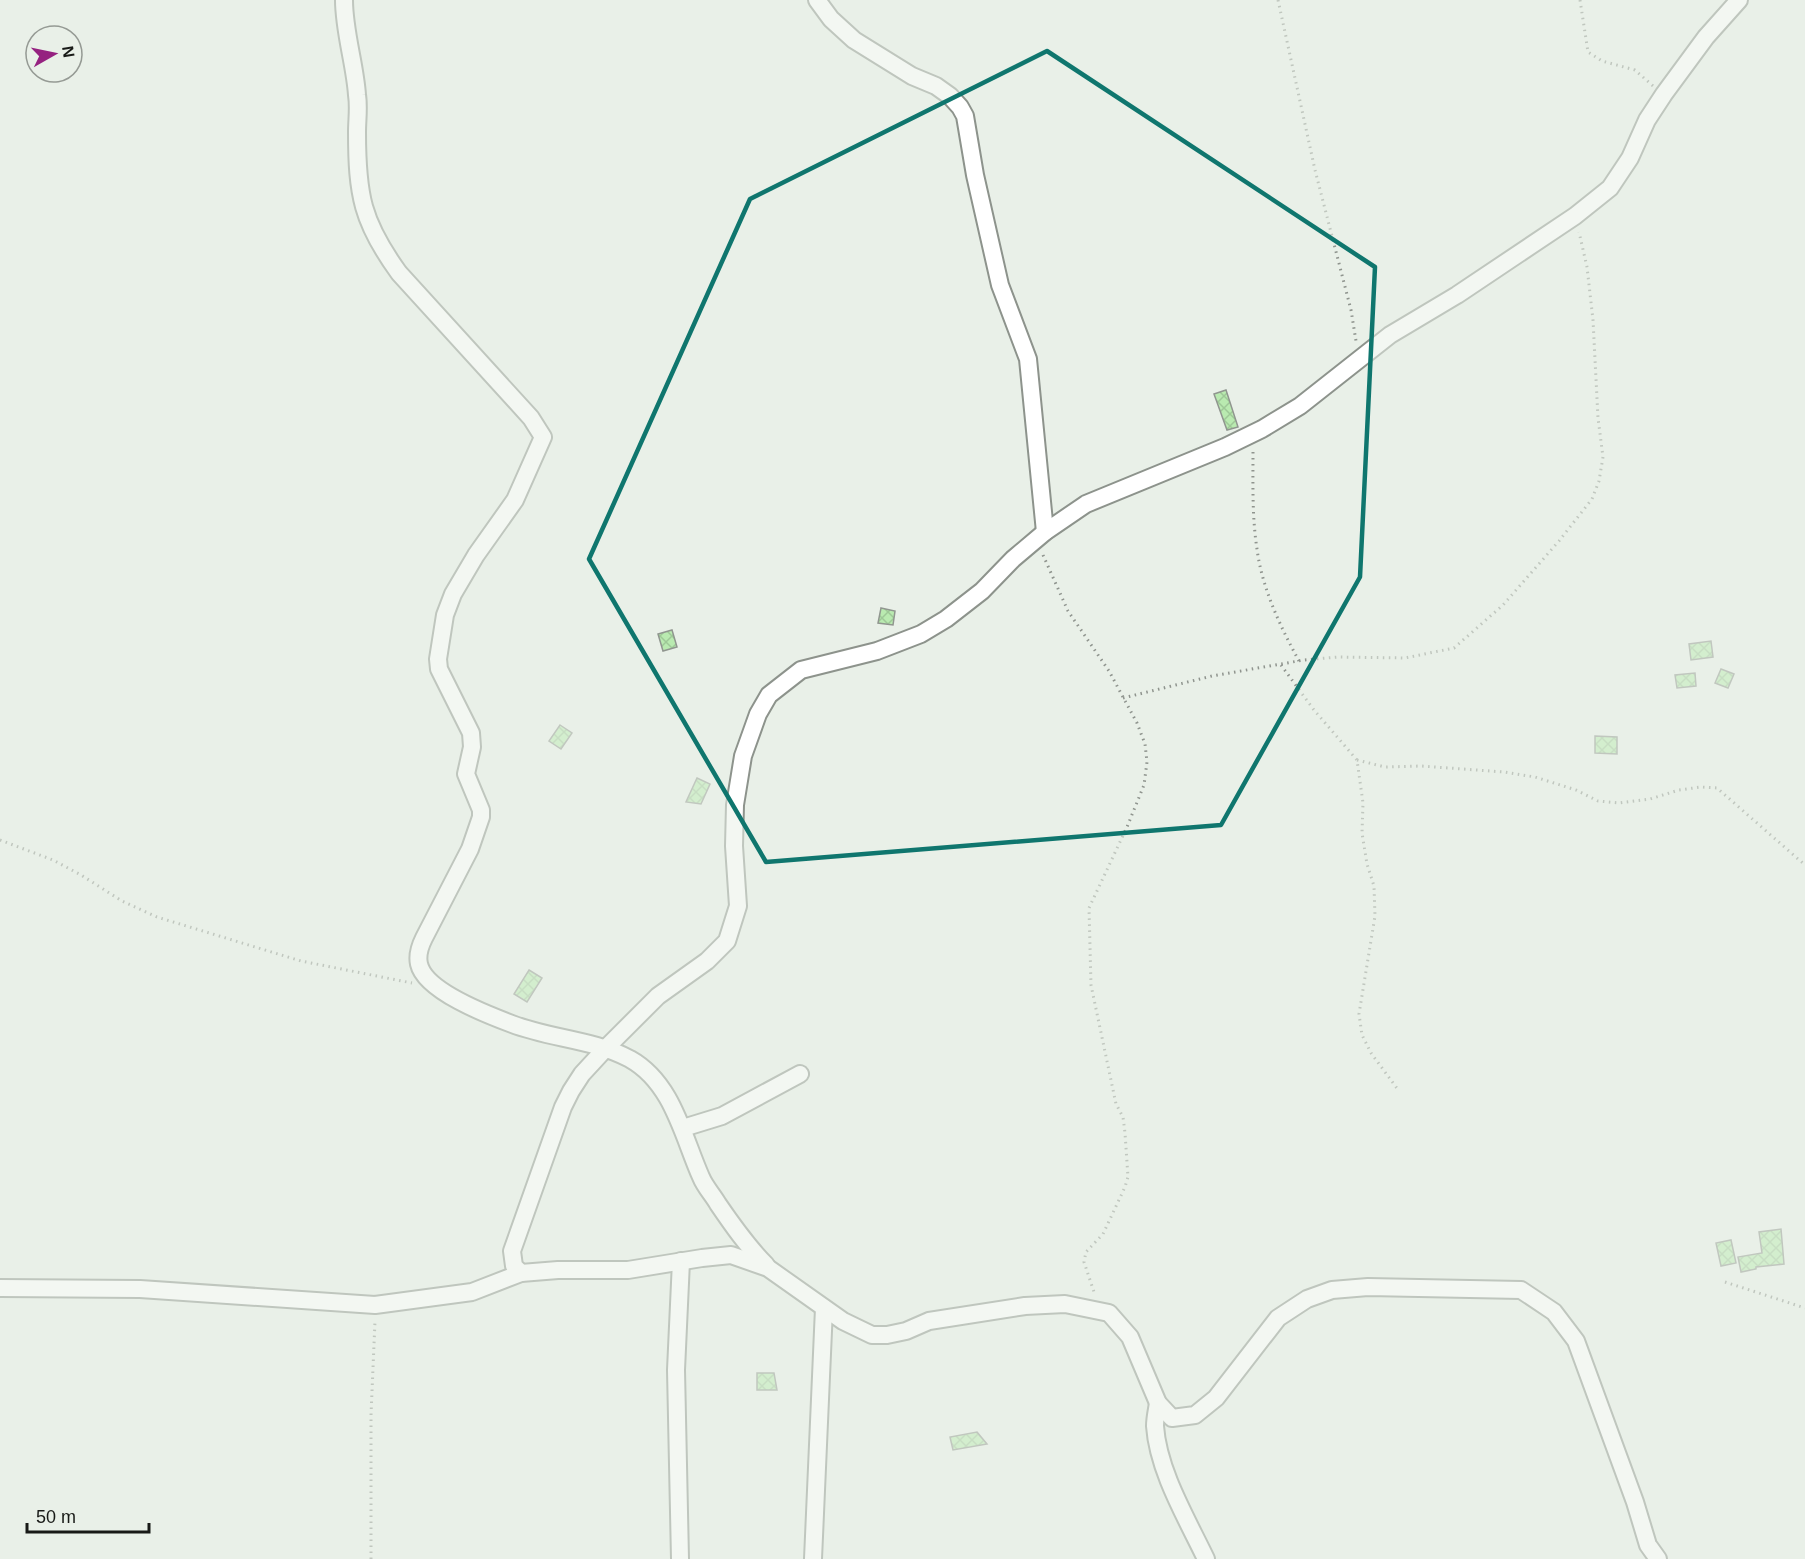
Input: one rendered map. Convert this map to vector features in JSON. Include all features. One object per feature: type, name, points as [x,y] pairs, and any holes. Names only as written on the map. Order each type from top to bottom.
[{"type":"street","points":[[344,0],[358,98],[358,166],[361,195],[371,229],[381,249],[399,273],[543,434],[515,500],[476,555],[453,594],[445,615],[438,659],[439,669],[471,733],[472,747],[466,774],[482,817],[470,849],[421,944],[419,966],[434,987],[514,1025],[586,1041],[633,1061],[658,1084],[683,1128],[702,1179],[745,1244],[768,1268],[843,1321],[872,1335],[906,1331],[928,1321],[1025,1305],[1065,1304],[1109,1313],[1130,1337],[1158,1403],[1172,1418],[1195,1415],[1216,1398],[1278,1318],[1307,1299],[1332,1290],[1368,1287],[1521,1290],[1554,1312],[1576,1341],[1635,1502],[1648,1545],[1658,1559]]},
{"type":"street","points":[[817,0],[831,19],[854,40],[943,91],[960,107],[965,116],[975,175],[1000,285],[1028,359],[1041,536]]},
{"type":"street","points":[[521,1273],[514,1266],[512,1251],[563,1107],[571,1091],[582,1074],[658,996],[707,961],[727,941],[738,906],[734,846],[735,805],[743,756],[758,714],[769,695],[801,670],[877,651],[921,634],[946,619],[982,591],[1013,559],[1086,504],[1224,447],[1300,406],[1390,335],[1456,295],[1575,216],[1610,188],[1664,94],[1706,37],[1739,0]]},
{"type":"street","points":[[683,1128],[722,1116],[800,1074]]},
{"type":"street","points":[[0,1288],[140,1288],[375,1305],[472,1292],[521,1273],[558,1270],[628,1270],[731,1255],[768,1268]]},
{"type":"street","points":[[680,1559],[676,1370],[681,1261]]},
{"type":"street","points":[[813,1559],[824,1308]]},
{"type":"street","points":[[1158,1403],[1155,1424],[1159,1449],[1176,1497],[1206,1559]]},
{"type":"path","points":[[1278,0],[1315,170],[1351,310],[1356,344],[1351,366]]},
{"type":"path","points":[[1580,0],[1588,52],[1602,61],[1635,70],[1664,94]]},
{"type":"path","points":[[1123,698],[1212,676],[1299,661],[1338,657],[1404,658],[1454,648],[1503,605],[1592,499],[1599,481],[1602,457],[1592,309],[1587,267],[1575,216]]},
{"type":"path","points":[[1253,433],[1253,513],[1257,551],[1269,595],[1282,629],[1299,661]]},
{"type":"path","points":[[1041,536],[1068,611],[1109,671],[1145,744],[1147,762],[1144,785],[1089,908],[1091,985],[1116,1104],[1123,1117],[1128,1159],[1128,1177],[1125,1188],[1103,1234],[1086,1252],[1084,1262],[1101,1311]]},
{"type":"path","points":[[1281,664],[1314,710],[1357,760],[1363,803],[1362,833],[1366,864],[1374,886],[1375,916],[1359,1014],[1362,1035],[1371,1053],[1399,1091]]},
{"type":"path","points":[[1357,760],[1386,767],[1421,766],[1504,772],[1534,777],[1576,790],[1598,801],[1620,803],[1650,799],[1679,790],[1701,787],[1717,788],[1805,865]]},
{"type":"path","points":[[0,840],[53,860],[122,901],[157,916],[301,961],[434,987]]},
{"type":"path","points":[[1725,1282],[1805,1308]]},
{"type":"path","points":[[371,1559],[371,1415],[375,1305]]},
{"type":"highlighted area","points":[[1047,51],[1375,267],[1360,577],[1221,825],[766,862],[589,559],[750,199]]},
{"type":"building","points":[[1226,390],[1238,427],[1227,430],[1214,394]]},
{"type":"building","points":[[881,608],[895,611],[893,625],[878,623]]},
{"type":"building","points":[[672,630],[677,647],[663,651],[658,634]]},
{"type":"building","points":[[1711,641],[1713,657],[1691,660],[1689,644]]},
{"type":"building","points":[[1721,669],[1734,674],[1728,688],[1715,683]]},
{"type":"building","points":[[1695,673],[1696,686],[1677,688],[1675,675]]},
{"type":"building","points":[[560,725],[572,733],[561,749],[549,741]]},
{"type":"building","points":[[1595,736],[1617,737],[1617,754],[1595,753]]},
{"type":"building","points":[[697,778],[710,784],[701,804],[686,802]]},
{"type":"building","points":[[529,970],[542,978],[527,1002],[514,994]]},
{"type":"building","points":[[1781,1229],[1784,1264],[1756,1267],[1756,1269],[1741,1272],[1738,1257],[1762,1253],[1759,1232]]},
{"type":"building","points":[[1731,1240],[1736,1263],[1721,1266],[1716,1243]]},
{"type":"building","points":[[757,1373],[774,1373],[777,1390],[757,1390]]},
{"type":"building","points":[[977,1432],[987,1444],[953,1450],[950,1437]]}]
